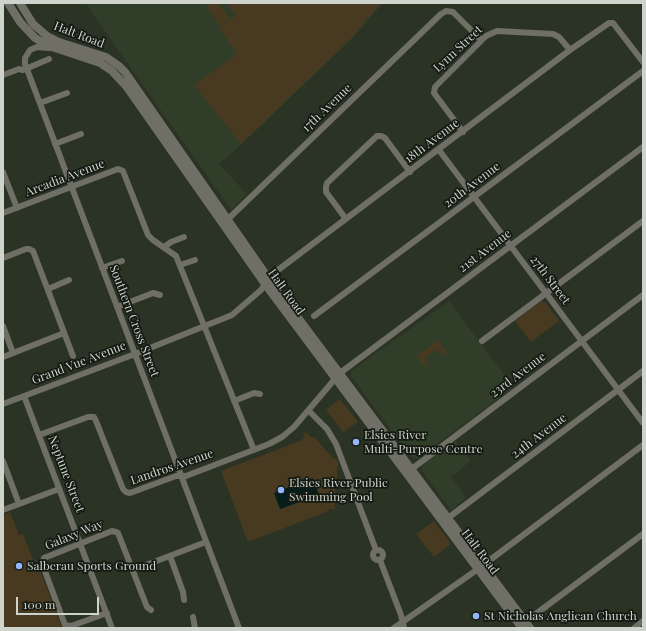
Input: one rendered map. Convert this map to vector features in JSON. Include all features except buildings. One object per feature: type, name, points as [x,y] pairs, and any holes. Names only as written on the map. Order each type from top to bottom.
[{"type":"street","name":"Halt Road","points":[[8,3],[20,22],[31,34],[49,46],[95,60],[105,66],[126,86],[267,282],[480,567],[526,626]]},
{"type":"street","name":"Halt Road","points":[[20,3],[33,24],[46,36],[59,42],[106,57],[125,72],[225,222]]},
{"type":"street","name":"17th Avenue","points":[[225,222],[441,14],[448,11],[453,12],[481,40]]},
{"type":"street","name":"18th Avenue","points":[[267,282],[278,270],[609,22],[612,22],[643,62]]},
{"type":"street","name":"Lynn Street","points":[[463,132],[436,96],[434,90],[435,86],[486,36],[497,31],[553,34],[559,37],[570,50]]},
{"type":"street","points":[[27,68],[25,58],[30,50],[35,47],[59,49]]},
{"type":"street","points":[[3,75],[14,70],[27,68],[49,60]]},
{"type":"street","name":"Southern Cross Street","points":[[27,68],[239,628]]},
{"type":"street","name":"20th Avenue","points":[[314,316],[643,71]]},
{"type":"street","points":[[40,103],[67,93]]},
{"type":"street","points":[[55,144],[81,134]]},
{"type":"street","points":[[346,219],[326,192],[327,183],[377,136],[385,138],[410,172]]},
{"type":"street","name":"21st Avenue","points":[[337,376],[643,147]]},
{"type":"street","name":"27th Street","points":[[439,150],[643,423]]},
{"type":"street","name":"Arcadia Avenue","points":[[3,213],[118,169],[123,171],[148,235],[175,255],[180,265],[254,450]]},
{"type":"street","points":[[3,172],[17,208]]},
{"type":"street","points":[[482,341],[643,221]]},
{"type":"street","points":[[164,248],[171,242],[184,237]]},
{"type":"street","points":[[3,258],[26,249],[32,250],[73,356]]},
{"type":"street","points":[[180,265],[196,260]]},
{"type":"street","points":[[102,268],[122,261]]},
{"type":"street","points":[[48,289],[69,280]]},
{"type":"street","name":"Grand Vue Avenue","points":[[3,404],[135,354],[232,315],[256,295],[267,282]]},
{"type":"street","points":[[117,306],[153,293],[160,295]]},
{"type":"street","name":"23rd Avenue","points":[[408,471],[643,295]]},
{"type":"street","points":[[3,326],[13,353]]},
{"type":"street","points":[[3,356],[64,333]]},
{"type":"street","name":"24th Avenue","points":[[448,518],[643,371]]},
{"type":"street","name":"Landros Avenue","points":[[39,435],[88,416],[92,416],[96,421],[122,489],[131,493],[176,476],[186,476],[269,444],[282,437],[309,411],[337,376]]},
{"type":"street","points":[[234,401],[254,393],[260,394]]},
{"type":"street","name":"Neptune Street","points":[[24,396],[112,628]]},
{"type":"street","points":[[309,411],[327,429],[336,444],[376,550],[373,556],[375,559],[380,560],[401,615],[403,625]]},
{"type":"street","points":[[394,628],[403,625],[643,445]]},
{"type":"street","points":[[3,461],[19,504]]},
{"type":"street","name":"Halt Road","points":[[408,471],[448,518],[480,567]]},
{"type":"street","points":[[3,510],[59,489]]},
{"type":"street","name":"Galaxy Way","points":[[107,613],[71,626],[67,626],[64,623],[43,566],[43,561],[46,557],[112,531],[116,532],[147,607],[151,610]]},
{"type":"street","points":[[526,626],[643,534]]},
{"type":"street","points":[[133,570],[206,542]]},
{"type":"street","points":[[170,556],[183,592],[184,600]]},
{"type":"street","points":[[193,617],[195,628]]},
{"type":"street","points":[[634,628],[643,621]]},
{"type":"shaded area","points":[[85,3],[383,3],[352,39],[240,146],[219,164],[247,194],[231,210]]},
{"type":"shaded area","points":[[204,3],[219,3],[230,19],[220,26]]},
{"type":"shaded area","points":[[227,3],[381,3],[351,38],[241,144],[194,85],[237,54],[219,28],[236,16]]},
{"type":"shaded area","points":[[449,301],[510,383],[512,388],[417,459],[411,457],[351,376],[351,371]]},
{"type":"shaded area","points":[[542,301],[546,303],[559,321],[531,342],[515,321]]},
{"type":"shaded area","points":[[438,340],[447,352],[442,356],[437,349],[424,359],[429,365],[426,368],[416,356]]},
{"type":"shaded area","points":[[340,399],[358,422],[343,432],[326,410]]},
{"type":"shaded area","name":"Elsies River Public Swimming Pool","points":[[306,432],[312,438],[314,437],[334,459],[336,458],[339,465],[337,466],[337,486],[335,486],[335,509],[329,509],[326,512],[248,542],[221,471],[300,441],[305,437],[303,434]]},
{"type":"shaded area","points":[[455,441],[471,461],[451,477],[466,498],[451,510],[422,471],[422,466]]},
{"type":"shaded area","name":"Salberau Sports Ground","points":[[10,512],[19,535],[23,534],[37,570],[40,570],[62,628],[3,628],[3,515]]},
{"type":"shaded area","points":[[434,521],[451,544],[434,557],[416,534]]},
{"type":"water","points":[[313,478],[319,495],[280,509],[274,493]]},
{"type":"place","name":"Elsies River Multi-Purpose Centre","points":[[356,442]]},
{"type":"place","name":"Elsies River Public Swimming Pool","points":[[281,490]]},
{"type":"place","name":"Salberau Sports Ground","points":[[19,566]]},
{"type":"place","name":"St Nicholas Anglican Church","points":[[476,616]]}]
